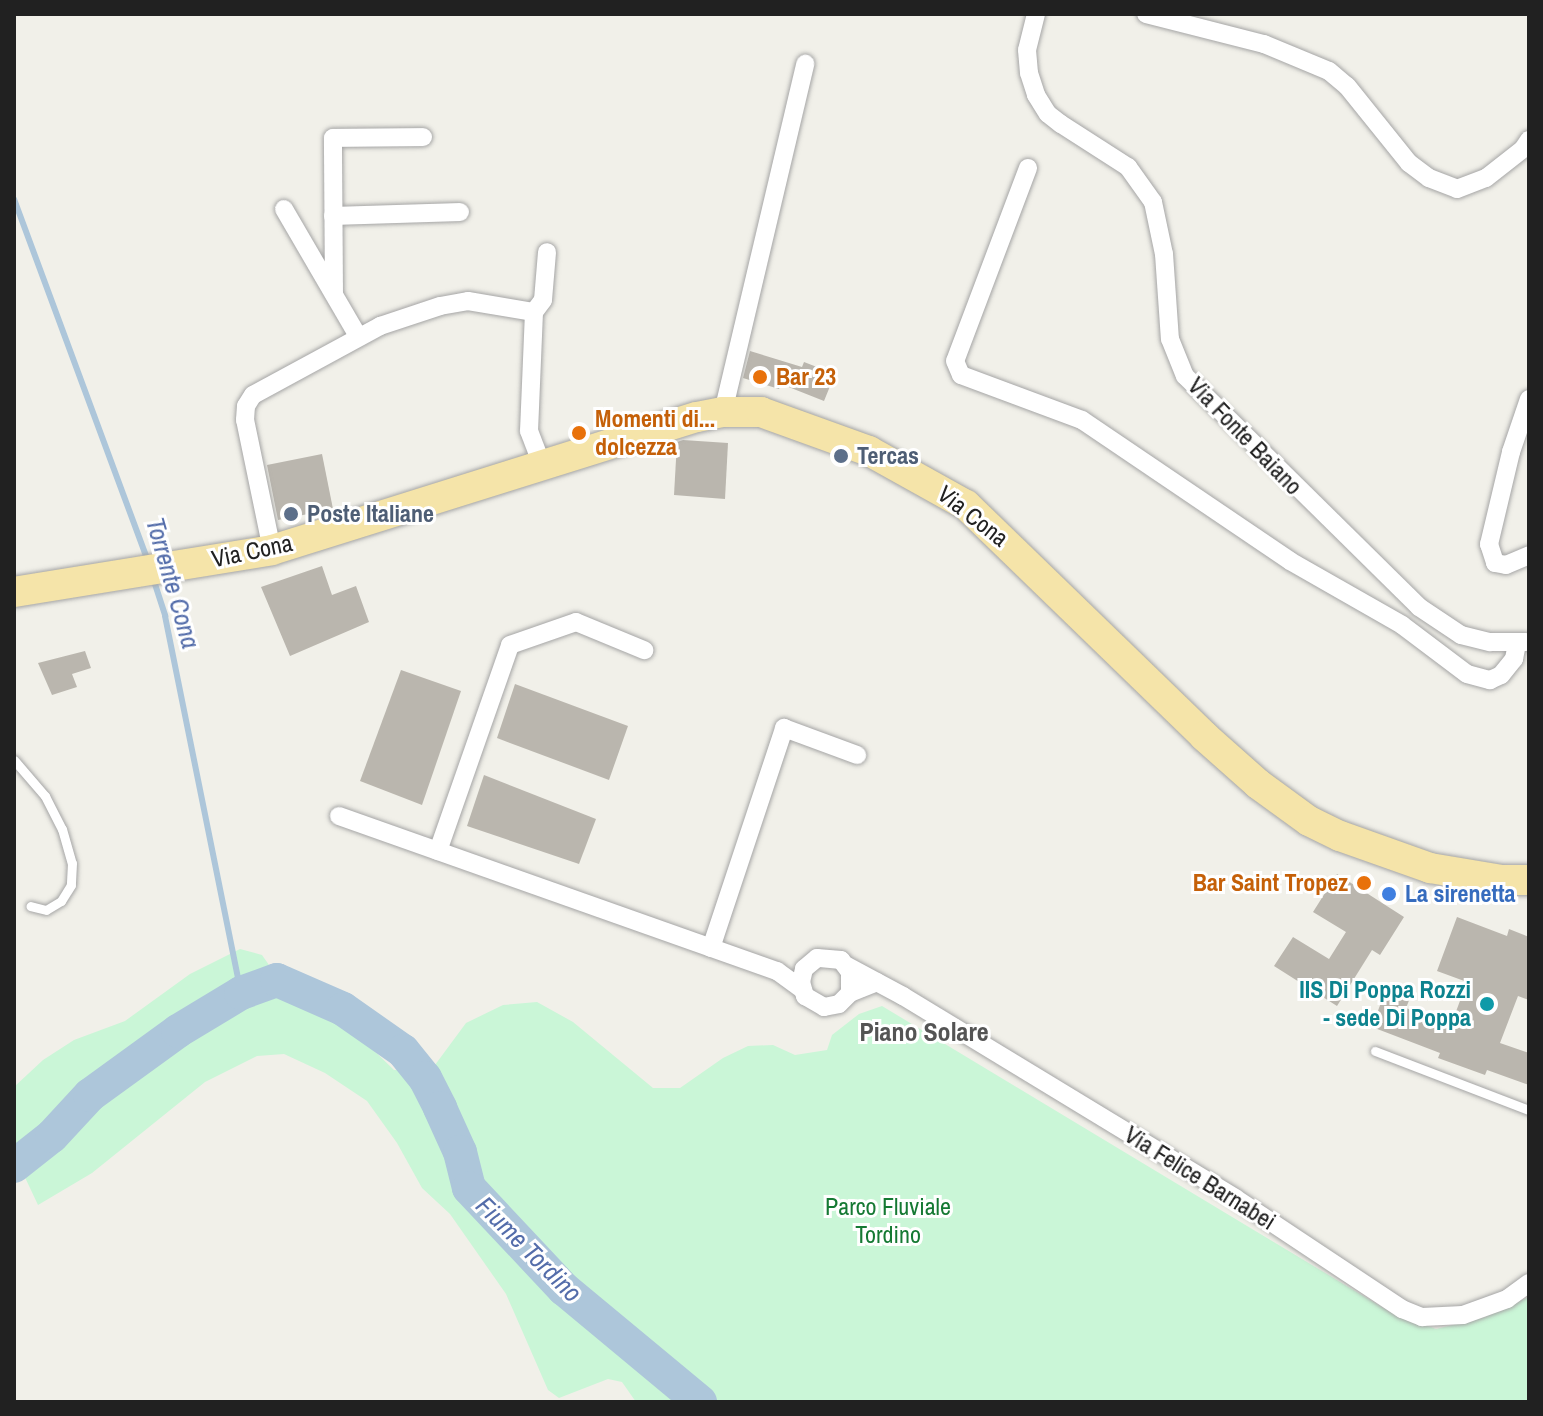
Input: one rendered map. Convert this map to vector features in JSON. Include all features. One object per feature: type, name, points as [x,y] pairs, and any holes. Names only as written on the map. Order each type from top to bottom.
[{"type":"main road","name":"Via Cona","points":[[21,591],[264,551],[723,412],[775,415],[869,451],[951,495],[1017,551],[1204,736],[1282,804],[1340,836],[1390,856],[1471,876],[1529,897]]},
{"type":"main road","name":"Via Cona","points":[[1471,876],[1529,880]]},
{"type":"street","name":"Via Fonte Baiano","points":[[1036,14],[1027,50],[1029,73],[1042,105],[1061,124],[1128,167],[1153,202],[1164,254],[1170,339],[1185,376],[1419,607],[1461,635],[1490,642],[1523,642]]},
{"type":"street","points":[[1146,14],[1264,44],[1329,71],[1347,86],[1409,163],[1429,178],[1457,189],[1486,178],[1527,149]]},
{"type":"street","points":[[723,412],[805,64]]},
{"type":"street","points":[[334,294],[333,138],[423,137]]},
{"type":"street","points":[[1028,168],[955,361],[961,375],[1082,420],[1290,561],[1402,625],[1467,674],[1490,680],[1501,675],[1523,642]]},
{"type":"street","points":[[284,209],[358,336]]},
{"type":"street","points":[[333,216],[460,212]]},
{"type":"street","points":[[543,467],[529,431],[534,312],[543,300],[547,252]]},
{"type":"street","points":[[264,551],[245,420],[246,406],[261,389],[317,363],[358,336],[380,326],[458,302],[534,312]]},
{"type":"street","points":[[1529,399],[1511,452],[1489,544],[1495,563],[1506,565],[1529,555]]},
{"type":"street","points":[[438,851],[510,645],[576,622],[644,650]]},
{"type":"street","points":[[711,948],[784,728],[857,755]]},
{"type":"street","points":[[339,816],[777,971],[802,989],[810,1002],[824,1007],[839,1004],[850,993],[877,982]]},
{"type":"street","points":[[777,971],[804,969],[825,956],[847,966],[852,979],[850,993]]},
{"type":"street","name":"Via Felice Barnabei","points":[[847,966],[1235,1198],[1402,1309],[1422,1317],[1463,1315],[1507,1299],[1529,1283]]},
{"type":"street","points":[[802,989],[804,969]]},
{"type":"lane","points":[[14,760],[45,796],[62,829],[72,863],[71,885],[61,901],[46,910],[30,906]]},
{"type":"lane","points":[[1375,1051],[1529,1110]]},
{"type":"green space","name":"Parco Fluviale Tordino","points":[[240,949],[262,955],[295,1002],[358,1035],[394,1070],[432,1069],[466,1023],[503,1005],[537,1002],[573,1022],[653,1088],[680,1088],[723,1058],[748,1046],[773,1045],[795,1055],[827,1050],[832,1035],[859,1014],[882,1006],[1390,1312],[1436,1329],[1485,1317],[1529,1297],[1529,1402],[636,1402],[622,1382],[608,1379],[559,1398],[548,1390],[506,1294],[450,1214],[422,1188],[397,1143],[367,1101],[325,1073],[284,1054],[257,1056],[205,1082],[92,1173],[38,1205],[14,1154],[14,1087],[43,1060],[74,1040],[125,1021],[190,974]]},
{"type":"building","points":[[750,351],[802,367],[804,362],[835,374],[824,401],[781,384],[779,389],[743,378]]},
{"type":"building","points":[[677,442],[728,443],[725,499],[674,495]]},
{"type":"building","points":[[322,454],[333,509],[278,520],[267,465]]},
{"type":"building","points":[[322,566],[332,595],[356,586],[369,622],[290,656],[261,587]]},
{"type":"building","points":[[85,651],[91,668],[72,674],[77,687],[52,695],[38,663]]},
{"type":"building","points":[[401,670],[461,691],[422,805],[360,781]]},
{"type":"building","points":[[515,684],[628,726],[609,780],[497,738]]},
{"type":"building","points":[[484,775],[596,819],[579,864],[467,826]]},
{"type":"building","points":[[1337,874],[1404,917],[1380,955],[1372,950],[1337,1006],[1274,966],[1293,937],[1329,959],[1346,932],[1313,912]]},
{"type":"building","name":"IIS Di Poppa Rozzi - sede Di Poppa","points":[[1457,917],[1507,936],[1509,929],[1529,937],[1529,1000],[1518,996],[1500,1043],[1529,1053],[1529,1085],[1487,1070],[1485,1075],[1438,1058],[1440,1053],[1372,1027],[1386,989],[1410,998],[1406,1008],[1451,1025],[1467,982],[1437,971]]},
{"type":"waterway","name":"Torrente Cona","points":[[14,199],[149,563]]},
{"type":"waterway","name":"Torrente Cona","points":[[153,578],[165,616],[241,993]]},
{"type":"waterway","name":"Fiume Tordino","points":[[14,1166],[52,1136],[90,1095],[178,1031],[241,993],[277,980],[343,1009],[403,1051],[425,1078],[440,1108],[460,1152],[469,1188],[564,1289],[700,1402]]},
{"type":"place","name":"Bar 23","points":[[760,377]]},
{"type":"place","name":"Momenti di... dolcezza","points":[[579,433]]},
{"type":"place","name":"Tercas","points":[[841,456]]},
{"type":"place","name":"Poste Italiane","points":[[291,514]]},
{"type":"place","name":"Bar Saint Tropez","points":[[1364,883]]},
{"type":"place","name":"La sirenetta","points":[[1389,894]]},
{"type":"place","name":"IIS Di Poppa Rozzi - sede Di Poppa","points":[[1487,1004]]},
{"type":"district","name":"Piano Solare","points":[[924,1032]]}]
